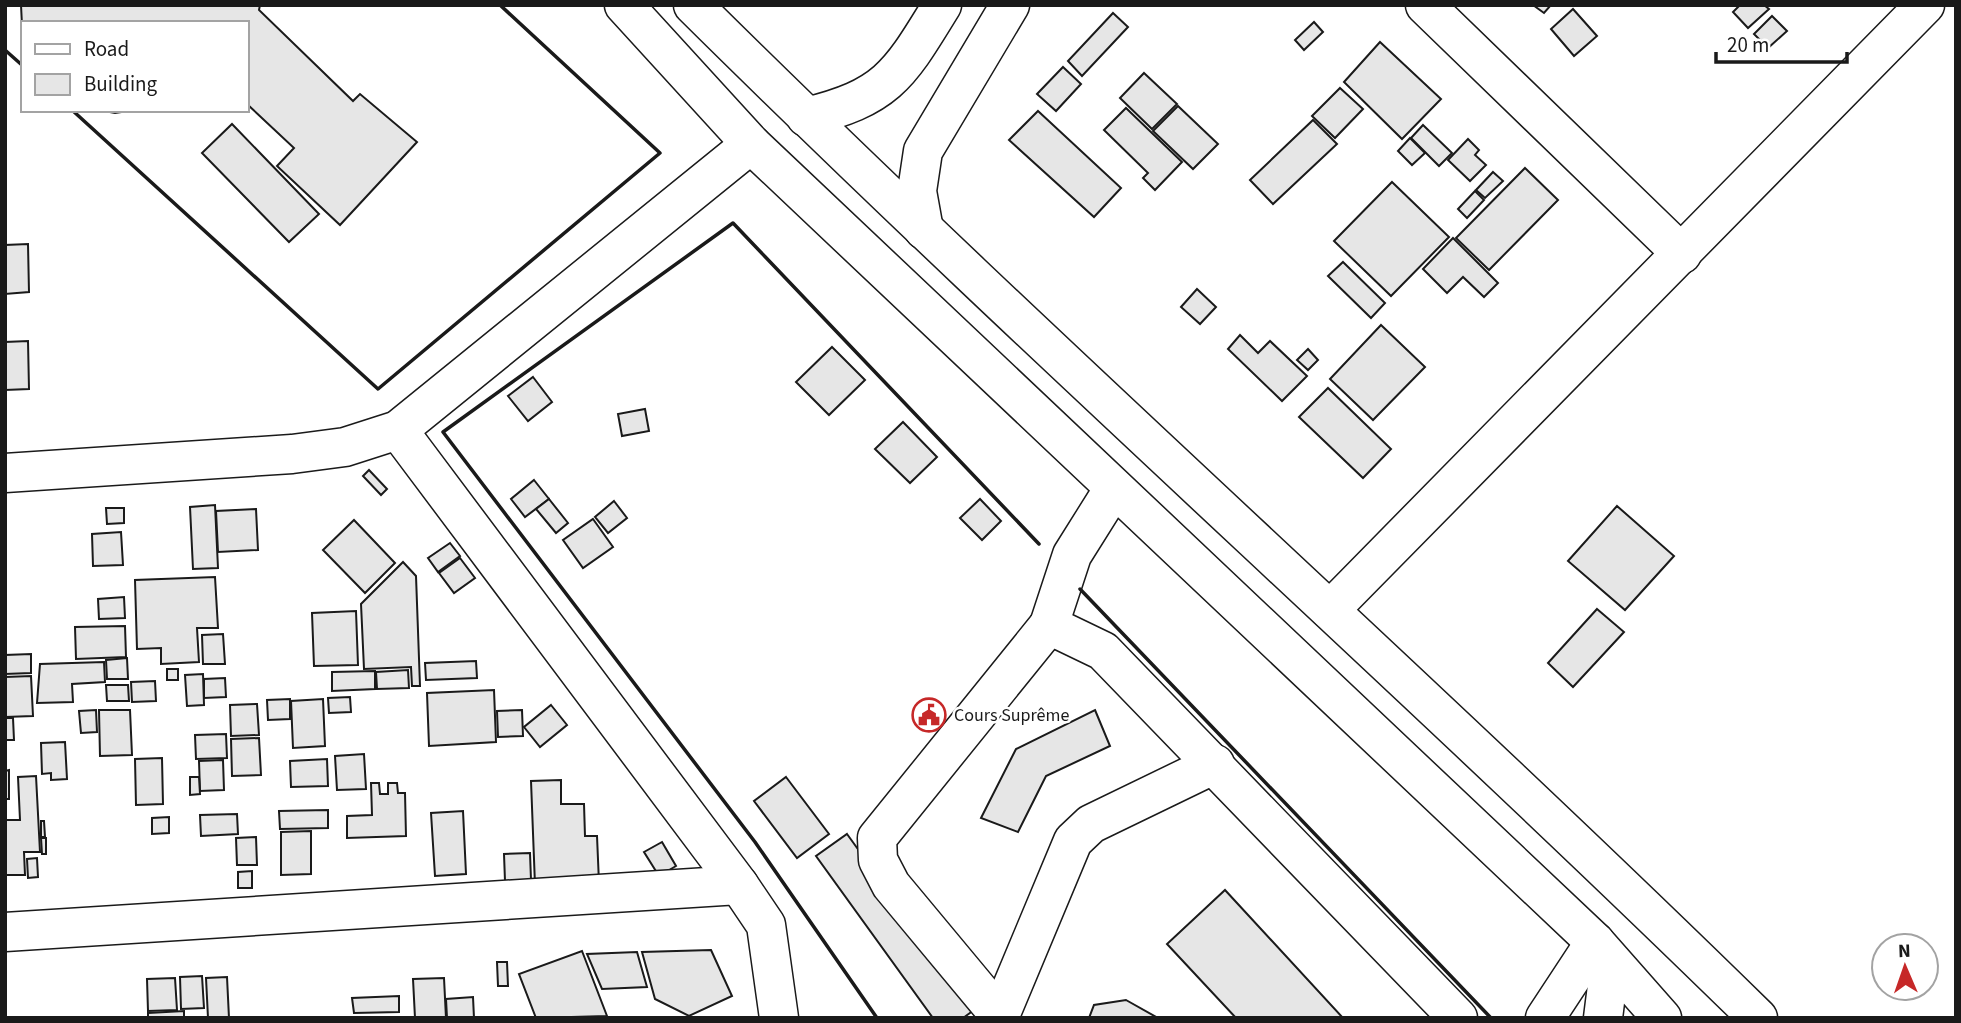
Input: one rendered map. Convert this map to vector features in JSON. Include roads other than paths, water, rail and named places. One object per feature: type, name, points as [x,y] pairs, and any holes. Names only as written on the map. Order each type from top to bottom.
[{"type":"main road","points":[[624,5],[751,144],[1602,952],[1662,1018]]},
{"type":"main road","points":[[693,5],[924,230],[1330,610],[1758,1018]]},
{"type":"main road","points":[[806,117],[846,107],[881,88],[909,59],[942,5]]},
{"type":"main road","points":[[924,230],[917,191],[923,151],[1010,5]]},
{"type":"main road","points":[[1425,5],[1682,254]]},
{"type":"main road","points":[[1330,610],[1925,5]]},
{"type":"main road","points":[[5,473],[292,454],[345,447],[398,430],[751,144]]},
{"type":"main road","points":[[398,430],[739,885],[766,925],[779,1018]]},
{"type":"main road","points":[[1114,488],[1072,555],[1049,625],[877,838],[878,860],[891,885],[1000,1017],[1073,841],[1091,824],[1215,764]]},
{"type":"main road","points":[[1049,625],[1102,651],[1215,764],[1458,1018]]},
{"type":"main road","points":[[5,932],[739,885]]},
{"type":"main road","points":[[1545,1018],[1602,952]]},
{"type":"main road","points":[[1602,952],[1603,1018]]},
{"type":"place","name":"Cours Suprême","points":[[929,715]]}]
